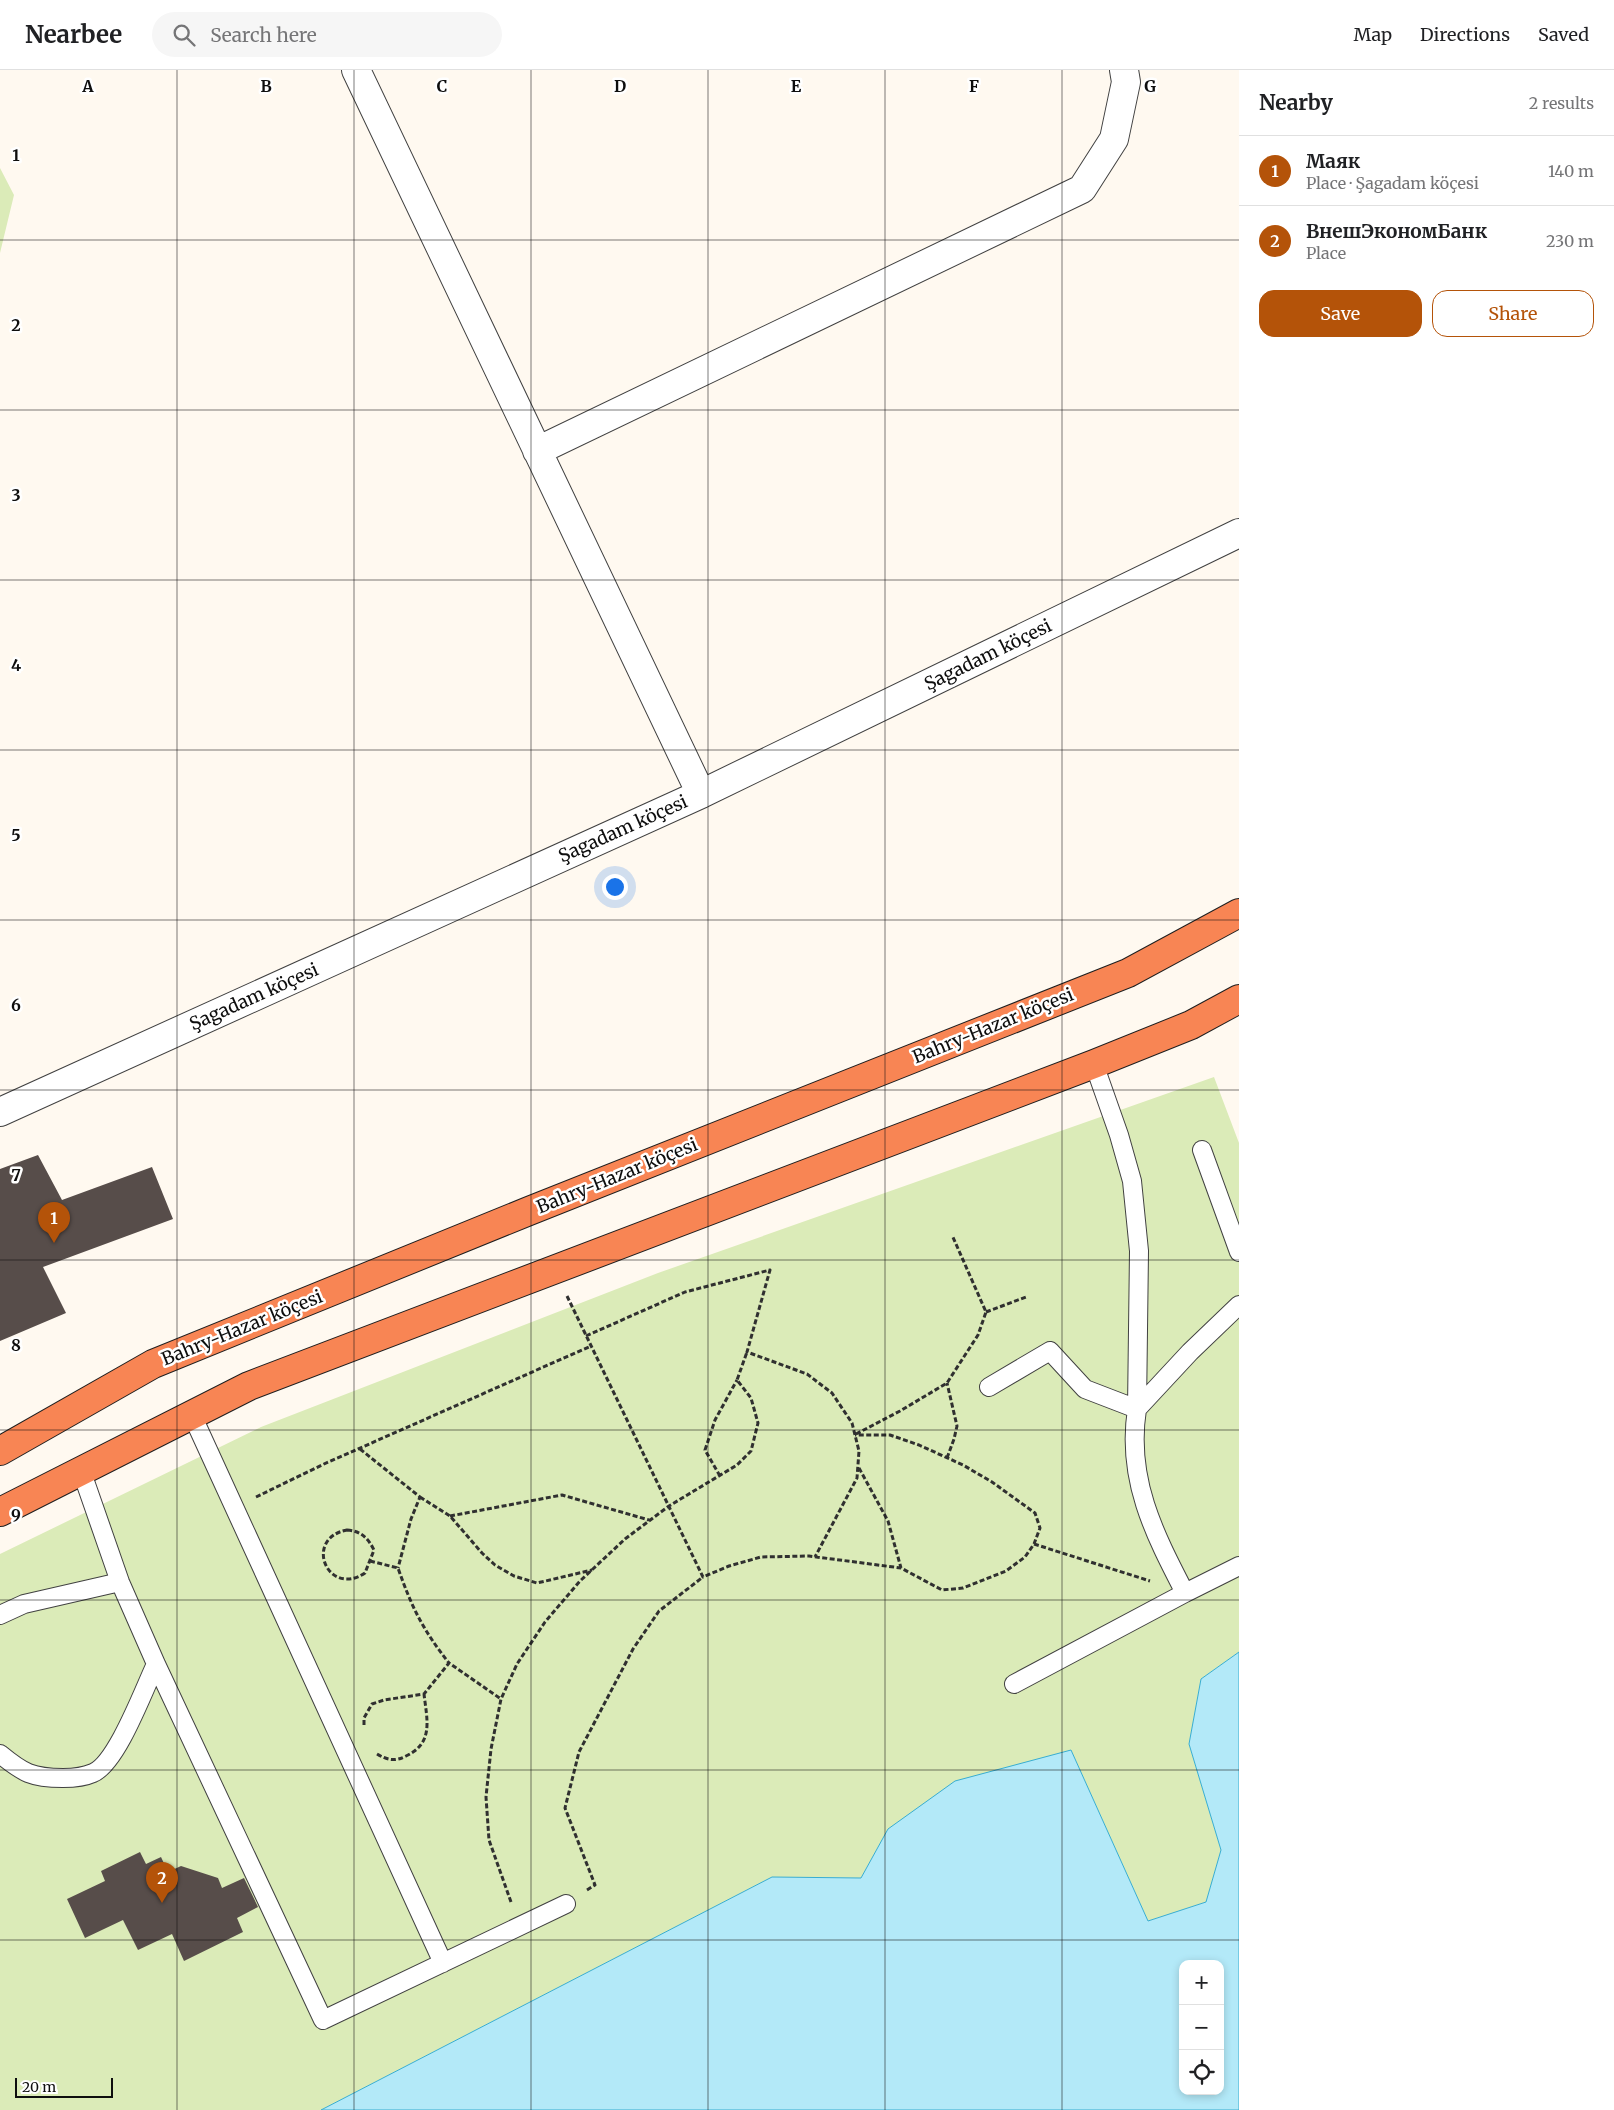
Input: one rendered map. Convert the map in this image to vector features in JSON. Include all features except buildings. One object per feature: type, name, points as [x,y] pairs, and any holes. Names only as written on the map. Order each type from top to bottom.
[{"type":"highway","name":"Bahry-Hazar köçesi","points":[[0,1451],[153,1364],[1128,973],[1239,912]]},
{"type":"highway","points":[[0,1512],[249,1386],[1094,1064],[1191,1025],[1239,998]]},
{"type":"street","points":[[356,70],[701,794]]},
{"type":"street","points":[[538,450],[1082,189],[1114,138],[1126,82],[1124,70]]},
{"type":"street","name":"Şagadam köçesi","points":[[0,1112],[701,794],[1239,534]]},
{"type":"lane","points":[[1094,1064],[1119,1135],[1132,1181],[1139,1251],[1136,1313],[1137,1409],[1134,1424],[1135,1466],[1140,1492],[1157,1538],[1185,1592]]},
{"type":"lane","points":[[1202,1150],[1239,1252]]},
{"type":"lane","points":[[1137,1409],[1190,1352],[1239,1305]]},
{"type":"lane","points":[[989,1387],[1050,1351],[1085,1389],[1137,1409]]},
{"type":"lane","points":[[192,1415],[444,1963]]},
{"type":"lane","points":[[81,1470],[120,1582],[156,1664],[323,2020],[566,1904]]},
{"type":"lane","points":[[1014,1684],[1185,1592],[1239,1566]]},
{"type":"lane","points":[[0,1615],[24,1604],[120,1582]]},
{"type":"lane","points":[[0,1754],[16,1767],[40,1778],[73,1778],[94,1773],[114,1753],[156,1664]]},
{"type":"path","points":[[855,1435],[900,1412],[947,1382],[978,1334],[986,1312],[952,1235]]},
{"type":"path","points":[[554,1270],[703,1577]]},
{"type":"path","points":[[586,1336],[685,1292],[770,1270],[747,1352],[737,1380],[714,1420],[705,1450],[720,1476]]},
{"type":"path","points":[[986,1312],[1026,1297]]},
{"type":"path","points":[[235,1507],[591,1346]]},
{"type":"path","points":[[747,1352],[807,1374],[832,1393],[852,1423],[858,1451],[857,1478],[815,1557]]},
{"type":"path","points":[[519,1926],[489,1840],[486,1797],[501,1699],[516,1664],[545,1622],[592,1569],[650,1520],[669,1506],[737,1465],[751,1451],[758,1424],[750,1398],[737,1380]]},
{"type":"path","points":[[947,1382],[957,1426],[947,1458]]},
{"type":"path","points":[[566,1904],[595,1885],[565,1808],[578,1752],[633,1649],[660,1611],[703,1577],[729,1566],[761,1557],[815,1557],[901,1568],[942,1590],[963,1588],[1006,1571],[1025,1557],[1034,1544],[1040,1528],[1036,1513],[992,1482],[947,1458],[890,1435],[855,1435]]},
{"type":"path","points":[[360,1449],[420,1497],[450,1516],[482,1553],[495,1565],[514,1576],[537,1583],[592,1569]]},
{"type":"path","points":[[858,1467],[888,1521],[901,1568]]},
{"type":"path","points":[[450,1516],[562,1495],[650,1520]]},
{"type":"path","points":[[420,1497],[411,1519],[398,1568],[414,1611],[427,1635],[449,1663],[501,1699]]},
{"type":"path","points":[[354,1530],[362,1534],[371,1544],[374,1550],[370,1561],[365,1573],[351,1580],[342,1579],[327,1570],[323,1555],[324,1547],[332,1535],[339,1531],[354,1530]]},
{"type":"path","points":[[1034,1544],[1185,1592]]},
{"type":"path","points":[[370,1561],[398,1568]]},
{"type":"path","points":[[363,1729],[364,1718],[372,1704],[384,1700],[424,1694],[449,1663]]},
{"type":"path","points":[[373,1752],[386,1759],[398,1760],[415,1752],[425,1741],[427,1726],[424,1694]]},
{"type":"green space","points":[[0,168],[14,195],[0,253]]},
{"type":"green space","points":[[1214,1077],[1239,1143],[1239,1652],[1201,1679],[1189,1744],[1221,1850],[1206,1902],[1148,1921],[1071,1750],[888,1829],[861,1878],[772,1877],[321,2110],[0,2110],[0,1554],[261,1427],[658,1273]]},
{"type":"water","points":[[1239,1652],[1239,2110],[321,2110],[772,1877],[861,1878],[888,1829],[955,1781],[1071,1750],[1148,1921],[1206,1902],[1221,1850],[1189,1744],[1201,1679]]},
{"type":"place","name":"Маяк","points":[[54,1243]]},
{"type":"place","name":"ВнешЭкономБанк","points":[[162,1903]]}]
